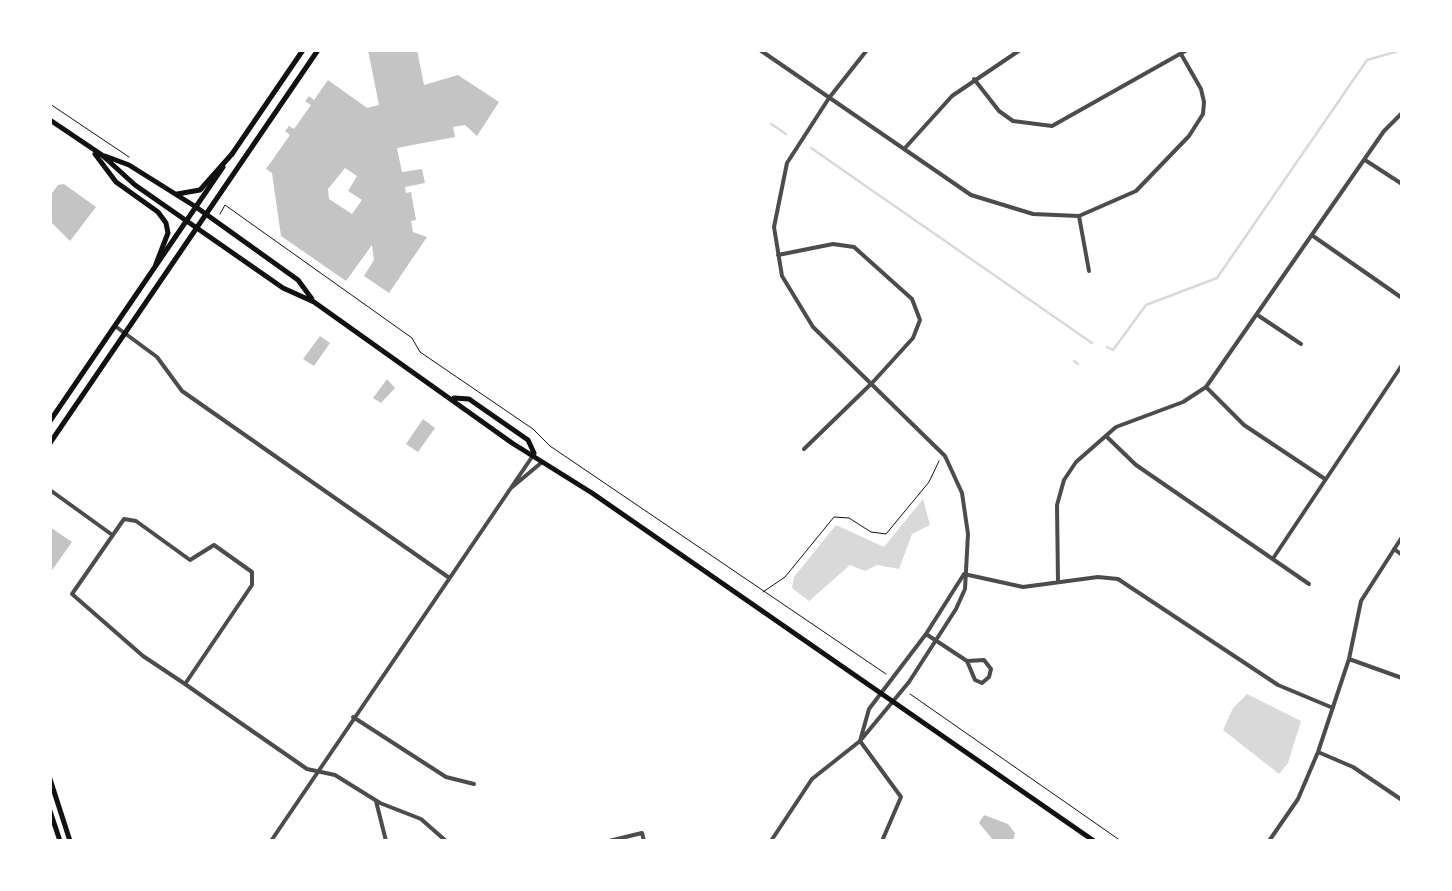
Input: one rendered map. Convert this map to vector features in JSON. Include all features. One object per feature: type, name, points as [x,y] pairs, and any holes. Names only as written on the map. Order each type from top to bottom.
[{"type":"main road","points":[[50,421],[302,50]]},
{"type":"main road","points":[[50,443],[318,50]]},
{"type":"main road","points":[[50,120],[102,155],[134,186],[283,288],[314,302],[454,398],[492,430],[534,454],[1094,841]]},
{"type":"main road","points":[[91,148],[116,182],[158,212],[166,223],[168,234],[156,264]]},
{"type":"main road","points":[[174,194],[200,190],[232,154]]},
{"type":"main road","points":[[102,155],[129,165],[196,207],[298,280],[314,302]]},
{"type":"main road","points":[[454,398],[468,400],[528,440],[534,454]]},
{"type":"main road","points":[[50,779],[70,841]]},
{"type":"main road","points":[[50,811],[60,841]]},
{"type":"street","points":[[760,50],[971,194],[1001,207],[1079,216],[1136,191],[1203,114],[1202,88],[1180,54]]},
{"type":"street","points":[[770,841],[812,779],[860,741],[904,689],[965,589],[966,512],[945,456],[813,327],[791,296],[778,255],[774,227],[781,181],[799,141],[868,50]]},
{"type":"street","points":[[905,148],[928,120],[974,79],[1020,50]]},
{"type":"street","points":[[974,79],[999,111],[1013,121],[1052,126],[1187,50]]},
{"type":"street","points":[[1058,582],[1060,491],[1076,462],[1105,435],[1206,388],[1402,113]]},
{"type":"street","points":[[1366,160],[1402,184]]},
{"type":"street","points":[[1079,216],[1090,270]]},
{"type":"street","points":[[1313,236],[1402,298]]},
{"type":"street","points":[[778,255],[832,244],[854,248],[916,304],[920,320],[916,333],[873,382],[804,449]]},
{"type":"street","points":[[1259,316],[1301,344]]},
{"type":"street","points":[[115,326],[156,357],[182,391],[448,577]]},
{"type":"street","points":[[1272,558],[1402,365]]},
{"type":"street","points":[[1206,388],[1244,425],[1325,479]]},
{"type":"street","points":[[1105,435],[1136,465],[1308,584]]},
{"type":"street","points":[[271,841],[534,454]]},
{"type":"street","points":[[512,488],[545,462]]},
{"type":"street","points":[[50,490],[111,534]]},
{"type":"street","points":[[185,684],[252,585],[252,572],[214,545],[208,544],[190,560],[133,519],[120,521],[72,594],[144,656],[308,769],[319,768],[376,801],[421,819],[446,841]]},
{"type":"street","points":[[1269,841],[1298,798],[1318,752],[1349,659],[1361,601],[1402,537]]},
{"type":"street","points":[[1394,549],[1402,555]]},
{"type":"street","points":[[964,574],[1024,587],[1118,579],[1278,685],[1333,708]]},
{"type":"street","points":[[882,841],[901,797],[860,741],[860,730],[881,693],[926,634],[964,574]]},
{"type":"street","points":[[926,634],[967,661],[989,664],[986,681],[975,680],[967,661]]},
{"type":"street","points":[[1349,659],[1402,678]]},
{"type":"street","points":[[354,717],[446,777],[474,784]]},
{"type":"street","points":[[1318,752],[1353,766],[1402,800]]},
{"type":"street","points":[[376,801],[386,841]]},
{"type":"street","points":[[1075,841],[1082,832]]},
{"type":"street","points":[[609,841],[642,833],[644,841]]},
{"type":"path","points":[[50,104],[136,162]]},
{"type":"path","points":[[222,211],[225,206],[412,338],[423,354],[533,429],[550,446],[892,680]]},
{"type":"path","points":[[763,592],[785,577],[834,517],[849,518],[871,532],[886,534],[945,456]]},
{"type":"path","points":[[904,689],[1122,841]]},
{"type":"shaded area","points":[[923,499],[930,525],[912,534],[899,569],[877,565],[865,571],[850,565],[809,601],[792,588],[794,577],[836,525],[884,547]]},
{"type":"shaded area","points":[[1247,694],[1301,721],[1288,763],[1279,774],[1223,730],[1233,708]]},
{"type":"building","points":[[368,50],[417,50],[424,85],[458,75],[499,102],[477,136],[465,125],[453,127],[455,137],[397,148],[402,172],[422,169],[425,183],[405,187],[406,193],[411,192],[416,220],[411,221],[413,232],[427,237],[389,293],[364,276],[374,260],[372,245],[346,281],[281,236],[272,173],[266,169],[290,135],[285,131],[289,126],[294,129],[311,105],[305,101],[309,96],[314,100],[328,80],[367,108],[379,105]],"holes":[[[345,168],[357,176],[348,191],[362,200],[352,214],[329,199],[328,189]]]},
{"type":"building","points":[[64,184],[96,207],[70,241],[50,221],[50,196],[58,185]]},
{"type":"building","points":[[320,336],[330,343],[314,366],[303,359]]},
{"type":"building","points":[[387,379],[395,388],[381,403],[373,398]]},
{"type":"building","points":[[423,419],[435,428],[418,452],[406,444]]},
{"type":"building","points":[[50,527],[72,542],[50,573]]},
{"type":"building","points":[[984,815],[1008,824],[1015,833],[1013,841],[994,841],[979,823]]},
{"type":"waterway","points":[[1107,347],[1113,350],[1146,305],[1217,278],[1367,60],[1402,50]]},
{"type":"waterway","points":[[771,124],[786,134]]},
{"type":"waterway","points":[[811,148],[1092,343]]},
{"type":"waterway","points":[[1074,361],[1078,364]]}]
